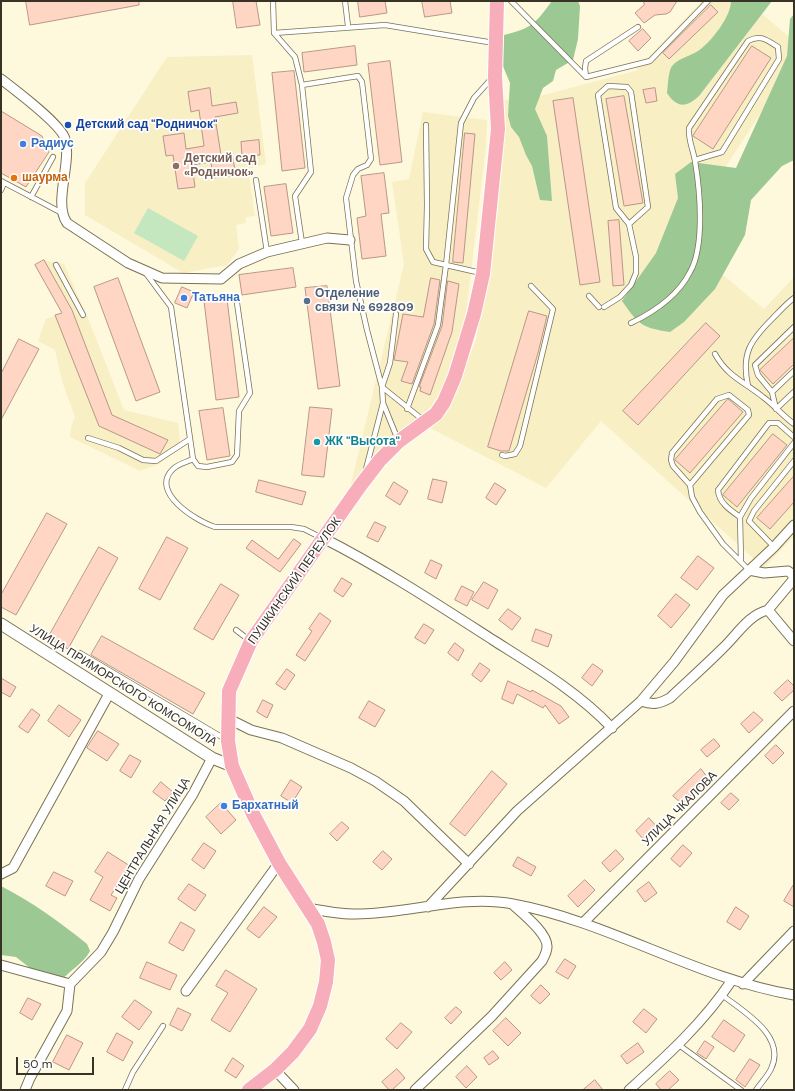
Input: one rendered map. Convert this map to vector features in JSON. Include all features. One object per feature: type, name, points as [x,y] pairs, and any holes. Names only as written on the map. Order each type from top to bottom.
[{"type":"main road","name":"ПУШКИНСКИЙ ПЕРЕУЛОК","points":[[249,1090],[275,1070],[293,1052],[310,1030],[320,1006],[326,982],[328,960],[318,924],[279,863],[253,814],[232,766],[228,746],[229,691],[251,641],[360,486],[380,460],[399,441],[436,414],[444,402],[455,376],[474,314],[483,274],[498,129],[495,76],[497,1]]},
{"type":"street","points":[[1,79],[57,127],[65,138],[66,161],[62,213],[67,223],[128,263],[145,271],[162,278],[220,279],[239,264],[267,252],[328,238],[350,240]]},
{"type":"street","points":[[428,906],[469,864],[517,811],[578,755],[612,728],[641,701],[674,662],[723,595],[774,547],[794,525]]},
{"type":"street","points":[[323,538],[390,574],[582,698],[612,728]]},
{"type":"street","points":[[641,701],[652,705],[661,703],[670,698],[724,648],[747,623],[756,615],[768,610],[793,580],[793,575],[788,571],[764,572],[750,570]]},
{"type":"street","points":[[768,610],[794,641]]},
{"type":"street","name":"УЛИЦА ПРИМОРСКОГО КОМСОМОЛА","points":[[1,624],[212,758],[232,766]]},
{"type":"street","points":[[1,874],[13,868],[109,694]]},
{"type":"street","name":"УЛИЦА ЧКАЛОВА","points":[[583,923],[794,712]]},
{"type":"street","points":[[229,719],[251,730],[289,741],[351,768],[376,781],[404,801],[469,864]]},
{"type":"street","name":"ЦЕНТРАЛЬНАЯ УЛИЦА","points":[[70,984],[101,952],[113,932],[139,879],[193,794],[212,758]]},
{"type":"street","points":[[186,991],[279,863]]},
{"type":"street","points":[[308,908],[335,913],[353,914],[474,902],[512,904],[583,923],[665,956],[743,984],[794,995]]},
{"type":"street","points":[[416,1090],[492,1016],[542,961],[546,953],[546,941],[542,934],[512,904]]},
{"type":"street","points":[[743,984],[794,931]]},
{"type":"street","points":[[1,965],[70,984],[67,1011],[30,1078],[25,1090]]},
{"type":"street","points":[[629,1090],[679,1045],[722,995],[732,980]]},
{"type":"street","points":[[275,1070],[294,1090]]},
{"type":"lane","points":[[273,1],[274,33],[295,57],[302,85],[312,172],[295,196],[302,243]]},
{"type":"lane","points":[[345,1],[348,26]]},
{"type":"lane","points":[[586,77],[650,61],[708,1]]},
{"type":"lane","points":[[513,2],[586,77]]},
{"type":"lane","points":[[274,33],[348,26],[385,25],[495,43]]},
{"type":"lane","points":[[586,77],[586,61],[638,27]]},
{"type":"lane","points":[[631,323],[658,307],[678,290],[691,272],[697,250],[700,227],[695,160],[688,137],[689,128],[748,41],[755,37],[763,38],[778,47],[779,58],[722,152],[695,160]]},
{"type":"lane","points":[[302,85],[358,76],[362,82],[371,159],[367,165],[358,169],[353,175],[346,198],[356,281],[382,387],[382,403],[370,459],[360,486]]},
{"type":"lane","points":[[407,409],[438,325],[461,123],[474,98],[495,76]]},
{"type":"lane","points":[[589,296],[601,307],[620,296],[631,285],[636,273],[636,257],[629,224],[616,208],[598,95],[608,86],[627,87],[631,92],[648,207],[629,224]]},
{"type":"lane","points":[[426,125],[428,205],[426,249],[433,262],[483,274]]},
{"type":"lane","points":[[31,197],[53,157]]},
{"type":"lane","points":[[256,180],[267,252]]},
{"type":"lane","points":[[1,190],[3,182],[62,213]]},
{"type":"lane","points":[[56,264],[83,315]]},
{"type":"lane","points":[[145,271],[171,307],[193,459],[198,466],[207,467],[232,462],[237,455],[239,411],[250,393],[236,296]]},
{"type":"lane","points":[[502,455],[505,456],[515,454],[520,446],[553,309],[531,286]]},
{"type":"lane","points":[[748,386],[746,361],[750,345],[757,334],[794,298]]},
{"type":"lane","points":[[382,387],[390,363],[396,314]]},
{"type":"lane","points":[[776,409],[772,392],[758,375],[755,365],[794,327]]},
{"type":"lane","points":[[715,354],[722,367],[764,398],[794,424]]},
{"type":"lane","points":[[772,392],[794,371]]},
{"type":"lane","points":[[382,387],[407,409],[426,422]]},
{"type":"lane","points":[[776,409],[794,392]]},
{"type":"lane","points":[[690,485],[749,415],[748,410],[729,395],[717,400],[672,453],[671,460],[673,466],[690,485],[692,497],[700,512],[723,544],[750,570]]},
{"type":"lane","points":[[382,403],[399,441]]},
{"type":"lane","points":[[740,517],[725,506],[718,496],[718,490],[722,484],[769,423],[778,423],[794,437]]},
{"type":"lane","points":[[88,438],[118,448],[143,460],[156,461],[190,439]]},
{"type":"lane","points":[[741,560],[740,517],[751,498],[794,443]]},
{"type":"lane","points":[[193,459],[171,470],[167,481],[167,490],[174,500],[200,521],[215,527],[230,528],[250,526],[291,527],[304,529],[323,538]]},
{"type":"lane","points":[[774,547],[749,521],[754,511],[794,461]]},
{"type":"lane","points":[[236,630],[251,641]]},
{"type":"lane","points":[[80,653],[228,746]]},
{"type":"lane","points":[[722,995],[762,1027],[771,1040],[774,1059],[770,1070],[756,1090]]},
{"type":"lane","points":[[125,1090],[133,1072],[162,1026]]},
{"type":"lane","points":[[679,1045],[741,1090]]},
{"type":"shaded area","points":[[702,1],[747,1],[794,41],[794,62],[679,238],[764,309],[794,277],[794,536],[764,568],[601,421],[546,488],[430,428],[451,403],[476,340],[487,281],[499,101],[536,97],[635,71]]},
{"type":"shaded area","name":"Детский сад «Родничок»","points":[[252,55],[266,164],[248,169],[255,216],[246,217],[246,223],[236,225],[239,249],[227,265],[183,273],[85,215],[85,183],[167,57]]},
{"type":"shaded area","points":[[423,112],[487,120],[486,147],[465,322],[445,384],[431,407],[392,440],[350,488],[404,264],[392,182],[409,179]]},
{"type":"shaded area","points":[[44,260],[64,264],[88,318],[124,410],[178,423],[180,441],[175,452],[159,464],[140,471],[70,437],[71,427],[75,417],[63,384],[55,350],[38,341],[46,319],[62,313],[35,265]]},
{"type":"green space","points":[[552,1],[578,1],[580,6],[578,39],[573,60],[556,70],[553,81],[543,88],[535,109],[547,136],[552,201],[540,200],[532,166],[519,137],[511,127],[508,116],[510,83],[500,59],[498,46],[504,35],[521,30],[537,20]]},
{"type":"green space","points":[[731,1],[772,1],[699,96],[690,103],[682,105],[678,104],[667,93],[669,75],[672,66],[678,61],[695,53],[709,42],[728,14]]},
{"type":"green space","points":[[794,14],[794,160],[782,166],[751,200],[745,235],[715,289],[684,322],[670,332],[653,329],[642,324],[632,315],[622,301],[656,253],[678,198],[675,174],[691,162],[736,168],[787,56],[790,19]]},
{"type":"green space","points":[[148,208],[198,236],[184,261],[134,233]]},
{"type":"green space","points":[[1,886],[46,913],[87,944],[90,951],[81,963],[68,973],[61,981],[48,978],[30,968],[16,957],[1,955]]},
{"type":"building","points":[[26,1],[139,1],[139,5],[30,25]]},
{"type":"building","points":[[233,1],[256,1],[260,25],[237,28]]},
{"type":"building","points":[[358,1],[385,1],[387,13],[360,17]]},
{"type":"building","points":[[422,1],[450,1],[452,13],[425,17]]},
{"type":"building","points":[[644,1],[677,1],[670,12],[655,15],[644,23],[635,13],[644,5]]},
{"type":"building","points":[[711,5],[718,12],[669,59],[663,53]]},
{"type":"building","points":[[643,29],[651,38],[638,51],[629,41]]},
{"type":"building","points":[[355,46],[357,65],[304,72],[302,53]]},
{"type":"building","points":[[752,46],[771,58],[713,149],[693,136]]},
{"type":"building","points":[[390,61],[402,162],[380,165],[368,64]]},
{"type":"building","points":[[294,71],[305,168],[282,171],[272,73]]},
{"type":"building","points":[[210,88],[212,106],[236,102],[238,113],[215,117],[221,155],[232,154],[236,175],[213,178],[211,162],[192,165],[195,187],[178,189],[173,155],[166,156],[163,136],[184,133],[186,149],[204,146],[199,110],[191,112],[188,92]]},
{"type":"building","points":[[655,88],[657,101],[646,103],[643,90]]},
{"type":"building","points":[[624,96],[643,203],[624,206],[606,99]]},
{"type":"building","points":[[573,98],[600,282],[580,285],[553,101]]},
{"type":"building","name":"Радиус","points":[[1,111],[42,136],[49,152],[26,187],[1,173]]},
{"type":"building","points":[[465,133],[475,134],[463,263],[453,262]]},
{"type":"building","points":[[259,140],[260,155],[242,156],[241,142]]},
{"type":"building","points":[[384,173],[389,213],[381,214],[386,256],[362,259],[357,218],[366,216],[361,176]]},
{"type":"building","points":[[286,184],[293,233],[271,236],[264,187]]},
{"type":"building","points":[[619,220],[624,285],[613,286],[608,221]]},
{"type":"building","points":[[44,260],[72,310],[112,415],[168,440],[160,454],[99,426],[55,315],[62,313],[35,265]]},
{"type":"building","points":[[293,268],[296,287],[242,295],[239,275]]},
{"type":"building","points":[[118,278],[160,392],[136,401],[94,287]]},
{"type":"building","points":[[431,278],[440,280],[434,324],[412,384],[401,381],[408,362],[394,360],[403,314],[423,317]]},
{"type":"building","points":[[448,281],[459,284],[452,332],[430,395],[420,391],[421,387],[419,387],[442,326]]},
{"type":"building","points":[[327,286],[340,386],[318,389],[305,288]]},
{"type":"building","name":"Татьяна","points":[[182,287],[194,292],[187,308],[175,303]]},
{"type":"building","points":[[227,299],[239,397],[216,400],[204,301]]},
{"type":"building","points":[[529,311],[547,316],[538,353],[509,451],[501,451],[488,447]]},
{"type":"building","points":[[706,323],[720,336],[638,425],[623,411]]},
{"type":"building","points":[[794,338],[794,364],[773,384],[760,370]]},
{"type":"building","points":[[19,339],[39,349],[1,420],[1,374]]},
{"type":"building","points":[[728,399],[743,412],[690,473],[675,460]]},
{"type":"building","name":"ЖК \"Высота\"","points":[[310,407],[332,409],[324,477],[302,475]]},
{"type":"building","points":[[223,408],[230,456],[207,460],[199,411]]},
{"type":"building","points":[[773,434],[787,445],[737,507],[723,495]]},
{"type":"building","points":[[794,476],[794,502],[770,529],[757,518]]},
{"type":"building","points":[[433,479],[447,482],[442,503],[428,499]]},
{"type":"building","points":[[259,480],[306,492],[302,505],[256,492]]},
{"type":"building","points":[[394,482],[408,491],[400,505],[386,496]]},
{"type":"building","points":[[495,483],[506,490],[496,505],[486,498]]},
{"type":"building","points":[[47,513],[67,524],[16,615],[1,607],[1,595]]},
{"type":"building","points":[[375,522],[386,527],[378,542],[367,537]]},
{"type":"building","points":[[167,537],[188,548],[160,600],[139,589]]},
{"type":"building","points":[[294,539],[301,544],[280,572],[246,548],[252,540],[278,559]]},
{"type":"building","points":[[99,547],[118,558],[68,649],[48,638]]},
{"type":"building","points":[[698,556],[714,568],[697,590],[681,578]]},
{"type":"building","points":[[431,560],[442,565],[436,579],[425,573]]},
{"type":"building","points":[[342,578],[352,584],[343,597],[334,591]]},
{"type":"building","points":[[484,582],[498,590],[488,609],[472,600]]},
{"type":"building","points":[[221,584],[239,595],[213,640],[194,629]]},
{"type":"building","points":[[462,586],[474,592],[467,606],[455,600]]},
{"type":"building","points":[[676,594],[690,605],[671,628],[658,616]]},
{"type":"building","points":[[508,609],[521,618],[512,630],[499,620]]},
{"type":"building","points":[[320,613],[331,621],[305,661],[296,655],[312,631],[309,629]]},
{"type":"building","points":[[424,624],[434,630],[425,644],[415,638]]},
{"type":"building","points":[[536,629],[552,635],[548,647],[532,641]]},
{"type":"building","points":[[102,636],[205,693],[193,714],[91,655]]},
{"type":"building","points":[[455,643],[464,650],[458,661],[448,653]]},
{"type":"building","points":[[480,663],[490,670],[481,682],[472,675]]},
{"type":"building","points":[[593,664],[603,671],[592,686],[582,678]]},
{"type":"building","points":[[287,669],[295,675],[285,690],[276,684]]},
{"type":"building","points":[[1,678],[16,687],[10,697],[1,692]]},
{"type":"building","points":[[788,680],[794,686],[794,690],[782,701],[774,693]]},
{"type":"building","points":[[508,681],[531,692],[532,690],[561,706],[569,717],[559,724],[545,705],[543,708],[517,694],[513,704],[502,699]]},
{"type":"building","points":[[263,700],[273,705],[267,718],[257,712]]},
{"type":"building","points":[[369,701],[385,710],[375,727],[359,718]]},
{"type":"building","points":[[59,705],[81,720],[69,737],[48,721]]},
{"type":"building","points":[[32,709],[40,715],[28,733],[19,727]]},
{"type":"building","points":[[754,712],[763,720],[749,733],[741,724]]},
{"type":"building","points":[[98,731],[119,744],[107,761],[87,748]]},
{"type":"building","points":[[714,739],[720,746],[707,757],[701,750]]},
{"type":"building","points":[[776,745],[784,753],[773,764],[765,756]]},
{"type":"building","points":[[130,755],[141,761],[131,778],[120,771]]},
{"type":"building","points":[[701,769],[708,778],[682,804],[673,796]]},
{"type":"building","points":[[492,771],[507,784],[465,836],[450,824]]},
{"type":"building","points":[[291,780],[302,787],[292,803],[281,796]]},
{"type":"building","points":[[161,782],[173,792],[165,801],[153,792]]},
{"type":"building","points":[[731,793],[739,800],[729,810],[721,803]]},
{"type":"building","points":[[221,803],[236,820],[221,834],[206,817]]},
{"type":"building","points":[[649,818],[657,827],[643,839],[636,831]]},
{"type":"building","points":[[342,822],[349,828],[337,841],[330,834]]},
{"type":"building","points":[[204,843],[216,851],[204,869],[192,860]]},
{"type":"building","points":[[683,845],[692,853],[680,867],[671,859]]},
{"type":"building","points":[[616,850],[624,859],[610,872],[602,863]]},
{"type":"building","points":[[383,851],[392,859],[382,870],[373,862]]},
{"type":"building","points":[[108,852],[130,866],[111,895],[117,898],[110,911],[90,900],[103,877],[95,872]]},
{"type":"building","points":[[518,857],[536,867],[531,876],[513,866]]},
{"type":"building","points":[[54,872],[73,881],[65,896],[46,886]]},
{"type":"building","points":[[585,880],[595,890],[578,907],[568,896]]},
{"type":"building","points":[[649,882],[657,893],[645,902],[637,891]]},
{"type":"building","points":[[189,884],[206,895],[195,911],[178,899]]},
{"type":"building","points":[[794,884],[794,907],[784,901]]},
{"type":"building","points":[[264,907],[277,917],[259,938],[247,929]]},
{"type":"building","points":[[736,907],[749,916],[740,930],[727,922]]},
{"type":"building","points":[[181,922],[195,930],[183,951],[169,943]]},
{"type":"building","points":[[565,959],[576,966],[568,979],[556,972]]},
{"type":"building","points":[[147,962],[177,975],[170,990],[140,978]]},
{"type":"building","points":[[505,962],[512,970],[501,980],[494,973]]},
{"type":"building","points":[[226,970],[257,989],[230,1032],[211,1020],[228,993],[216,986]]},
{"type":"building","points":[[541,985],[550,994],[540,1004],[531,996]]},
{"type":"building","points":[[28,998],[41,1004],[32,1020],[20,1013]]},
{"type":"building","points":[[135,1000],[152,1012],[139,1030],[122,1017]]},
{"type":"building","points":[[456,1007],[462,1012],[451,1024],[445,1018]]},
{"type":"building","points":[[178,1008],[191,1014],[182,1031],[170,1025]]},
{"type":"building","points":[[644,1009],[657,1019],[646,1033],[633,1022]]},
{"type":"building","points":[[506,1018],[521,1033],[508,1046],[493,1031]]},
{"type":"building","points":[[724,1020],[745,1035],[734,1052],[712,1037]]},
{"type":"building","points":[[401,1023],[412,1032],[397,1049],[386,1039]]},
{"type":"building","points":[[117,1033],[133,1042],[123,1061],[107,1052]]},
{"type":"building","points":[[67,1035],[83,1043],[69,1070],[53,1062]]},
{"type":"building","points":[[705,1041],[714,1047],[706,1059],[697,1053]]},
{"type":"building","points":[[638,1043],[644,1052],[627,1064],[621,1056]]},
{"type":"building","points":[[493,1051],[499,1058],[489,1065],[484,1058]]},
{"type":"building","points":[[233,1058],[244,1066],[236,1078],[225,1071]]},
{"type":"building","points":[[750,1059],[760,1065],[745,1087],[736,1080]]},
{"type":"building","points":[[467,1066],[477,1077],[466,1088],[456,1077]]},
{"type":"building","points":[[397,1069],[405,1078],[392,1090],[389,1090],[382,1082]]},
{"type":"building","points":[[670,1071],[679,1080],[668,1090],[661,1090],[656,1084]]},
{"type":"building","points":[[595,1080],[603,1090],[583,1090]]},
{"type":"place","name":"Детский сад \"Родничок\"","points":[[68,125]]},
{"type":"place","name":"Радиус","points":[[23,144]]},
{"type":"place","name":"Детский сад «Родничок»","points":[[176,166]]},
{"type":"place","name":"шаурма","points":[[14,178]]},
{"type":"place","name":"Татьяна","points":[[184,298]]},
{"type":"place","name":"Отделение связи № 692809","points":[[307,301]]},
{"type":"place","name":"ЖК \"Высота\"","points":[[317,442]]},
{"type":"place","name":"Бархатный","points":[[224,806]]}]
